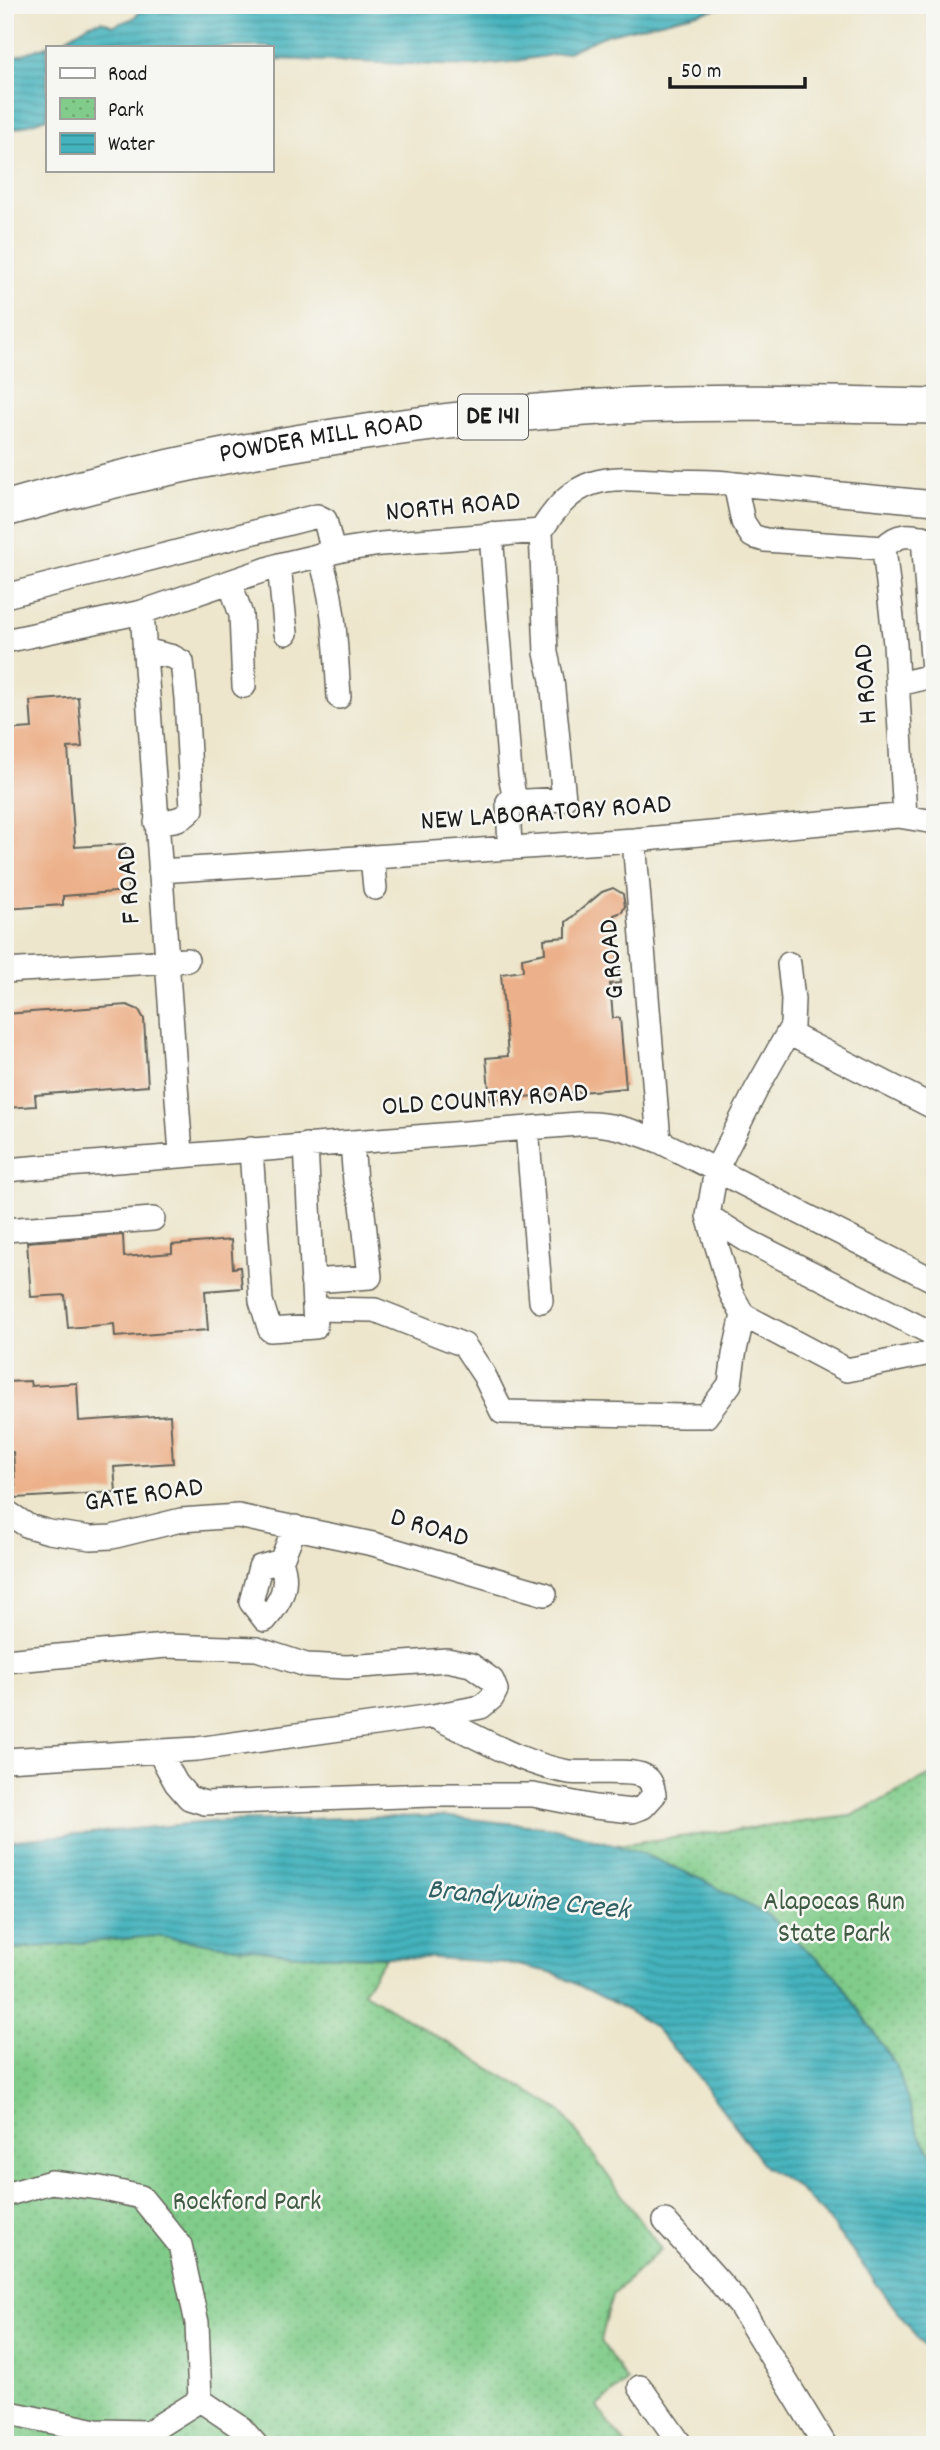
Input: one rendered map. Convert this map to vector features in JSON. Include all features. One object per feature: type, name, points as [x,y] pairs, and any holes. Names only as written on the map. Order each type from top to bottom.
[{"type":"highway","name":"POWDER MILL ROAD","points":[[5,509],[139,473],[278,446],[441,422],[585,408],[664,405],[786,403],[935,406]]},
{"type":"street","name":"NORTH ROAD","points":[[5,641],[142,612],[279,565],[326,554],[381,544],[541,531],[566,499],[587,485],[604,479],[635,478],[735,484],[935,503]]},
{"type":"street","points":[[735,484],[743,522],[752,536],[765,540],[884,548],[890,540],[902,535],[929,538],[933,671],[928,677],[898,684]]},
{"type":"street","points":[[5,596],[317,516],[325,520],[327,575],[339,697]]},
{"type":"street","points":[[510,848],[508,802],[564,799],[547,653],[541,531]]},
{"type":"street","points":[[491,534],[510,773],[515,802]]},
{"type":"street","name":"H ROAD","points":[[884,548],[898,684],[905,817]]},
{"type":"street","points":[[279,565],[286,633]]},
{"type":"street","points":[[230,582],[241,615],[244,686]]},
{"type":"street","name":"F ROAD","points":[[142,612],[160,871],[177,960],[181,1154]]},
{"type":"street","points":[[144,650],[182,662],[187,710],[192,809],[188,815],[178,820],[156,822]]},
{"type":"street","name":"NEW LABORATORY ROAD","points":[[160,871],[634,840],[905,817],[935,822]]},
{"type":"street","name":"G ROAD","points":[[634,840],[659,1141]]},
{"type":"street","points":[[372,857],[375,888]]},
{"type":"street","points":[[5,971],[177,960]]},
{"type":"street","points":[[789,964],[793,999],[792,1026],[755,1090],[716,1170],[708,1216],[732,1293],[743,1315],[847,1370],[935,1352]]},
{"type":"street","points":[[788,1033],[935,1108]]},
{"type":"street","points":[[617,1126],[637,1113],[651,1088],[654,1073]]},
{"type":"street","name":"OLD COUNTRY ROAD","points":[[5,1170],[592,1123],[617,1126],[659,1141],[935,1281]]},
{"type":"street","points":[[527,1128],[541,1301]]},
{"type":"street","points":[[312,1281],[370,1277],[362,1204],[355,1182],[352,1142]]},
{"type":"street","points":[[251,1149],[261,1301],[270,1331],[315,1327],[306,1145]]},
{"type":"street","points":[[708,1216],[748,1241],[935,1335]]},
{"type":"street","points":[[5,1230],[153,1219]]},
{"type":"street","points":[[314,1309],[374,1310],[464,1345],[484,1375],[502,1412],[695,1416],[706,1416],[730,1384],[743,1315]]},
{"type":"street","name":"GATE ROAD","points":[[5,1511],[28,1525],[49,1532],[92,1538],[112,1537],[181,1520],[238,1516],[295,1527]]},
{"type":"street","points":[[257,1649],[265,1620],[251,1602],[260,1567],[281,1561],[295,1527]]},
{"type":"street","name":"D ROAD","points":[[295,1527],[373,1544],[545,1594]]},
{"type":"street","points":[[5,1661],[166,1646],[257,1649],[306,1665],[347,1667],[447,1660],[471,1665],[492,1680],[496,1690],[492,1698],[481,1707],[433,1716],[197,1749],[5,1759]]},
{"type":"street","points":[[159,1752],[176,1783],[189,1798],[205,1803],[431,1795],[533,1795],[632,1811],[643,1807],[654,1795],[652,1785],[645,1776],[569,1772],[529,1760],[433,1716]]},
{"type":"street","points":[[5,2195],[51,2182],[100,2188],[141,2197],[180,2245],[197,2323],[200,2400]]},
{"type":"street","points":[[665,2221],[739,2304],[825,2445]]},
{"type":"street","points":[[640,2387],[681,2445]]},
{"type":"street","points":[[5,2412],[96,2431],[149,2431],[200,2400]]},
{"type":"street","points":[[200,2400],[240,2427],[256,2445]]},
{"type":"green space","name":"Alapocas Run State Park","points":[[935,1773],[935,2293],[613,1878],[615,1845],[851,1816]]},
{"type":"green space","name":"Rockford Park","points":[[154,1936],[298,1955],[386,1957],[363,1992],[561,2111],[661,2249],[612,2295],[601,2341],[627,2381],[597,2407],[626,2445],[5,2445],[5,1950]]},
{"type":"water","points":[[181,5],[732,5],[606,35],[568,52],[472,66],[273,59],[273,46],[47,46],[62,41],[90,24],[102,21],[113,26],[134,18],[143,7],[170,12]]},
{"type":"water","points":[[46,46],[46,118],[5,132],[5,60]]},
{"type":"water","name":"Brandywine Creek","points":[[441,1816],[555,1828],[636,1851],[699,1878],[769,1916],[836,1976],[897,2067],[919,2135],[935,2158],[935,2361],[824,2214],[793,2184],[765,2167],[696,2074],[653,2026],[554,1973],[508,1963],[434,1958],[298,1955],[154,1936],[5,1950],[5,1841],[220,1821]]},
{"type":"building","points":[[78,697],[82,747],[68,748],[75,847],[125,844],[128,891],[63,896],[63,905],[5,909],[5,730],[32,728],[30,701]]},
{"type":"building","points":[[613,888],[623,894],[625,906],[622,912],[614,915],[620,983],[610,984],[613,1018],[620,1018],[626,1088],[490,1100],[486,1058],[508,1056],[501,974],[523,971],[522,958],[545,953],[544,939],[566,937],[566,922],[602,892]]},
{"type":"building","points":[[127,1005],[139,1010],[144,1019],[148,1086],[35,1095],[36,1106],[5,1108],[5,1014]]},
{"type":"building","points":[[123,1235],[124,1257],[172,1253],[172,1245],[231,1240],[233,1268],[240,1267],[242,1288],[205,1291],[208,1330],[115,1337],[114,1324],[68,1328],[65,1295],[31,1297],[27,1242]]},
{"type":"building","points":[[30,1381],[31,1386],[77,1383],[79,1421],[170,1415],[173,1463],[114,1467],[116,1492],[16,1498],[13,1452],[5,1453],[5,1382]]}]
